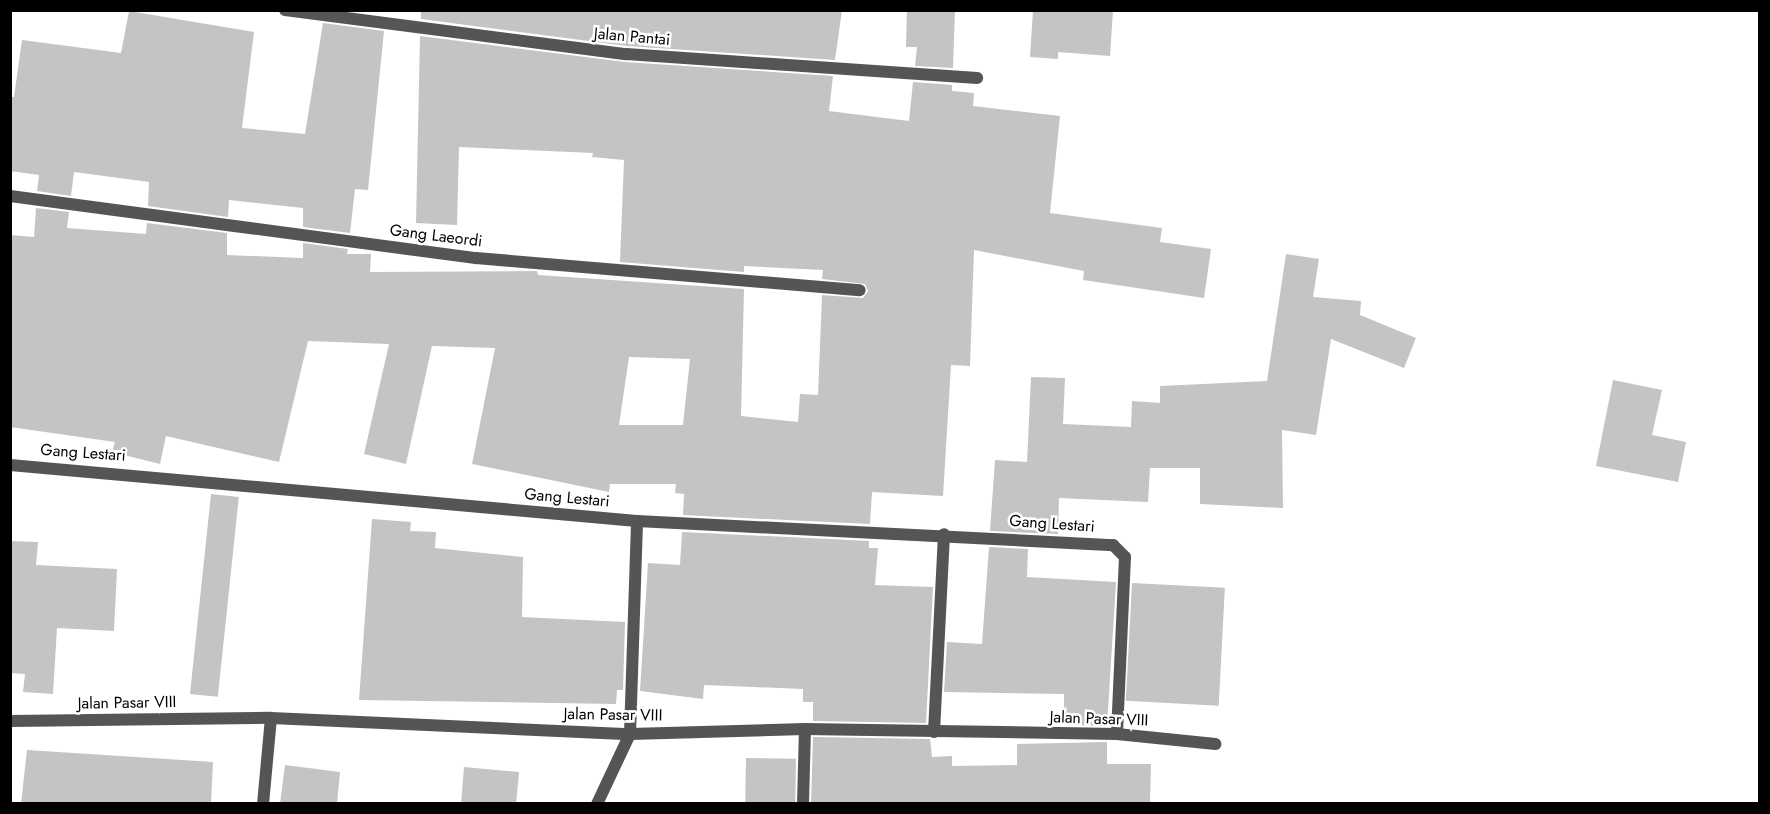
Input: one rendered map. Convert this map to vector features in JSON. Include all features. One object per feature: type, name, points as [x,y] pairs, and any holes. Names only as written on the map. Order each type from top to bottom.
[{"type":"street","name":"Jalan Pantai","points":[[285,10],[626,54],[977,78]]},
{"type":"street","name":"Gang Laeordi","points":[[10,196],[476,258],[860,290]]},
{"type":"street","name":"Gang Lestari","points":[[10,465],[637,521],[944,534],[1121,549],[1125,557],[1117,734]]},
{"type":"street","points":[[597,804],[630,734],[637,521]]},
{"type":"street","points":[[934,732],[944,534]]},
{"type":"street","points":[[263,804],[271,718]]},
{"type":"street","name":"Jalan Pasar VIII","points":[[10,721],[271,718],[630,734],[805,729],[1117,734],[1215,744]]},
{"type":"street","points":[[802,804],[805,729]]},
{"type":"building","points":[[421,10],[842,10],[835,60],[627,46],[421,19]]},
{"type":"building","points":[[907,10],[955,10],[953,68],[915,66],[917,47],[906,47]]},
{"type":"building","points":[[1033,10],[1113,10],[1110,56],[1058,52],[1058,59],[1030,57]]},
{"type":"building","points":[[129,11],[254,32],[242,128],[305,134],[323,23],[384,31],[368,190],[355,189],[350,233],[303,227],[303,208],[229,200],[228,217],[148,206],[149,182],[74,172],[71,196],[37,191],[39,175],[10,171],[10,97],[14,97],[22,40],[121,53]]},
{"type":"building","points":[[420,36],[625,62],[833,76],[829,111],[909,121],[913,82],[952,85],[952,91],[974,93],[973,106],[1060,116],[1050,213],[1162,228],[1160,242],[1211,249],[1204,298],[1083,280],[1084,271],[974,250],[970,366],[951,365],[943,496],[872,492],[870,524],[683,515],[684,494],[675,493],[676,484],[610,484],[609,492],[472,464],[495,348],[432,346],[406,464],[364,454],[389,344],[308,341],[279,462],[166,436],[160,464],[112,452],[115,442],[10,427],[10,235],[34,237],[36,208],[69,212],[67,228],[146,234],[147,223],[227,233],[227,255],[303,258],[303,243],[348,249],[347,254],[371,254],[370,272],[537,271],[538,275],[744,289],[741,416],[798,422],[800,394],[818,395],[822,295],[863,298],[868,291],[865,284],[822,279],[823,270],[744,266],[744,272],[620,262],[624,160],[592,157],[593,153],[459,147],[457,225],[416,223]],"holes":[[[629,357],[690,359],[683,425],[619,425]]]},
{"type":"building","points":[[1286,254],[1319,259],[1313,297],[1361,301],[1360,315],[1416,338],[1404,368],[1331,339],[1316,435],[1282,430],[1283,508],[1200,504],[1200,468],[1150,468],[1148,502],[1059,498],[1058,534],[990,531],[995,460],[1027,462],[1031,377],[1065,378],[1063,424],[1131,427],[1132,401],[1160,403],[1160,386],[1267,381]]},
{"type":"building","points":[[1613,380],[1662,390],[1652,435],[1686,442],[1678,482],[1596,466]]},
{"type":"building","points":[[211,494],[239,497],[218,697],[190,694]]},
{"type":"building","points":[[372,519],[411,522],[410,531],[436,532],[435,548],[523,557],[522,617],[625,622],[623,690],[617,690],[616,704],[359,700]]},
{"type":"building","points":[[682,532],[869,541],[869,548],[878,548],[875,585],[933,587],[926,723],[813,721],[813,702],[803,702],[803,689],[704,685],[703,699],[640,691],[648,563],[680,565]]},
{"type":"building","points":[[10,541],[38,542],[36,565],[117,569],[114,631],[57,628],[53,694],[23,692],[25,674],[10,673]]},
{"type":"building","points":[[989,547],[1028,549],[1027,577],[1116,582],[1107,726],[1064,725],[1064,694],[944,692],[947,642],[982,644]]},
{"type":"building","points":[[1132,583],[1225,588],[1219,706],[1126,701]]},
{"type":"building","points":[[813,737],[930,739],[932,757],[952,756],[952,766],[1017,765],[1017,744],[1107,742],[1107,764],[1151,764],[1150,804],[811,804]]},
{"type":"building","points":[[27,750],[213,762],[211,804],[21,804]]},
{"type":"building","points":[[746,758],[796,759],[795,804],[745,804]]},
{"type":"building","points":[[285,765],[340,772],[337,804],[280,804]]},
{"type":"building","points":[[464,767],[519,772],[516,804],[461,804]]}]
